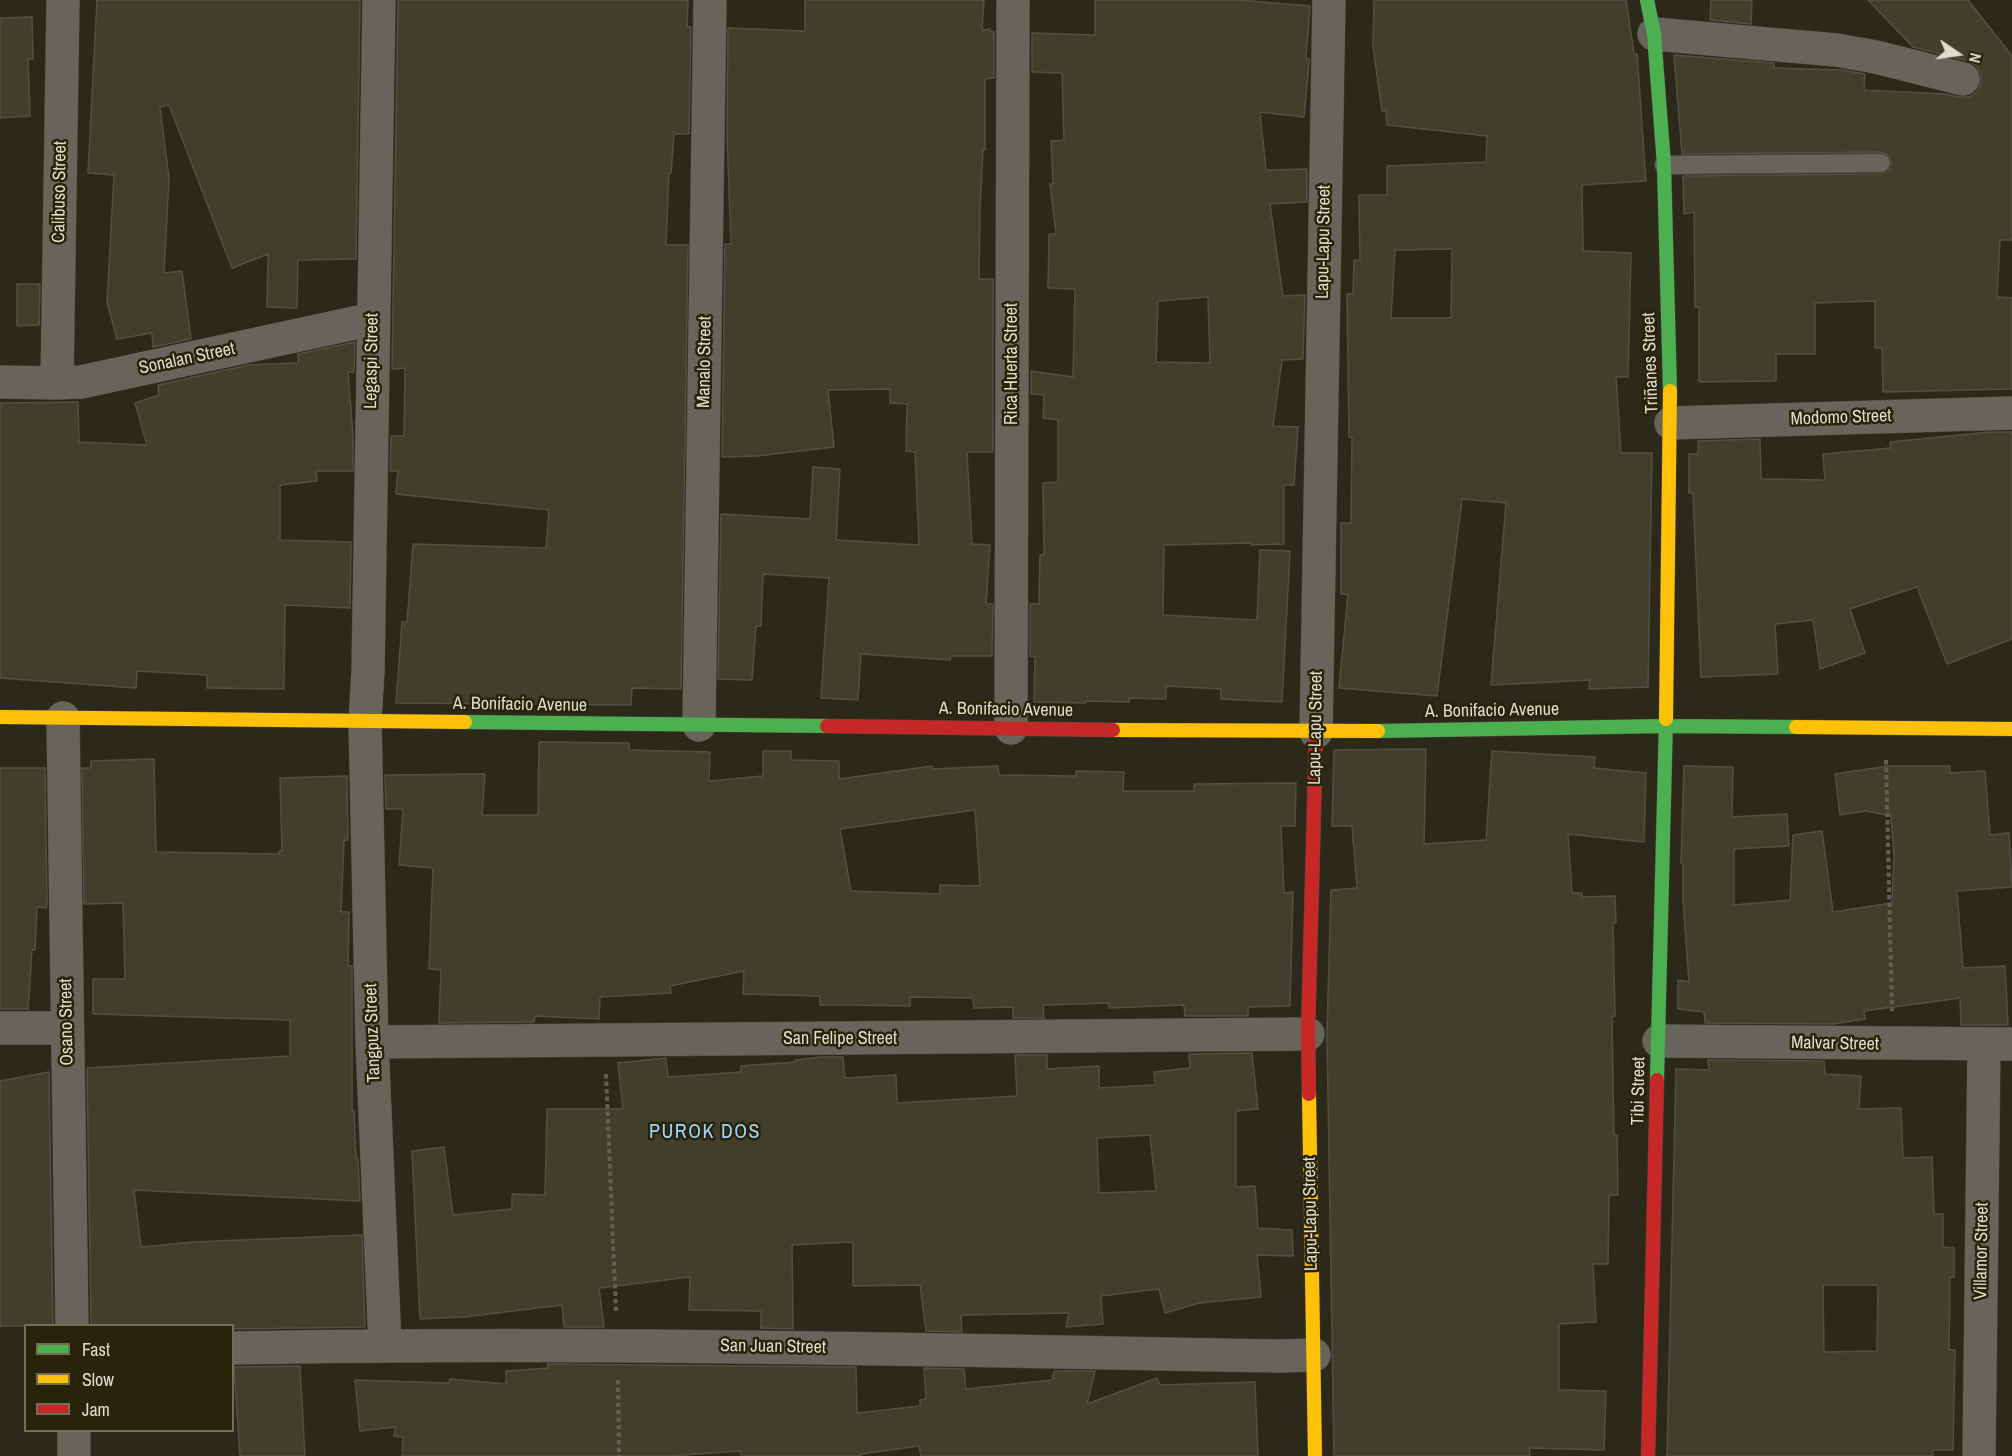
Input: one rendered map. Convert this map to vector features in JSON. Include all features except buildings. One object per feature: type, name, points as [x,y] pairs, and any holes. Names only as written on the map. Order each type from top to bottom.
[{"type":"street","name":"Calibuso Street","points":[[57,383],[63,0]]},
{"type":"street","name":"Legaspi Street","points":[[365,721],[368,671],[379,0]]},
{"type":"street","name":"Manalo Street","points":[[699,725],[710,0]]},
{"type":"street","name":"Rica Huerta Street","points":[[1011,728],[1013,0]]},
{"type":"street","name":"Lapu-Lapu Street","points":[[1315,1456],[1308,1034],[1316,732],[1329,0]]},
{"type":"street","name":"Triñanes Street","points":[[1647,0],[1654,34],[1664,165],[1671,423],[1666,726]]},
{"type":"street","points":[[1654,34],[1836,50],[1876,57],[1963,80]]},
{"type":"street","name":"Sonalan Street","points":[[0,382],[57,383],[105,377],[373,319]]},
{"type":"street","name":"Modomo Street","points":[[1671,423],[2012,413]]},
{"type":"street","name":"A. Bonifacio Avenue","points":[[0,717],[1316,732],[1666,726],[2012,729]]},
{"type":"street","name":"Osano Street","points":[[63,718],[72,1324]]},
{"type":"street","name":"Tangpuz Street","points":[[365,721],[372,1042],[385,1345]]},
{"type":"street","name":"Tibi Street","points":[[1648,1456],[1666,726]]},
{"type":"street","points":[[0,1028],[67,1028]]},
{"type":"street","name":"San Felipe Street","points":[[372,1042],[1308,1034]]},
{"type":"street","name":"Malvar Street","points":[[1659,1041],[1998,1045]]},
{"type":"street","name":"Villamor Street","points":[[1979,1456],[1998,1045]]},
{"type":"street","name":"San Juan Street","points":[[234,1348],[617,1344],[1314,1355]]},
{"type":"street","points":[[74,1432],[74,1456]]},
{"type":"lane","points":[[1664,165],[1881,163]]},
{"type":"path","points":[[1885,727],[1893,1044]]},
{"type":"path","points":[[605,1040],[619,1456]]},
{"type":"traffic: fast","points":[[1647,0],[1654,34],[1664,165],[1670,391]]},
{"type":"traffic: fast","points":[[1657,1080],[1666,719]]},
{"type":"traffic: fast","points":[[465,722],[827,726]]},
{"type":"traffic: fast","points":[[1378,731],[1666,726],[1796,727]]},
{"type":"traffic: slow","points":[[1666,719],[1670,391]]},
{"type":"traffic: slow","points":[[0,717],[465,722]]},
{"type":"traffic: slow","points":[[1796,727],[2012,729]]},
{"type":"traffic: slow","points":[[1113,730],[1378,731]]},
{"type":"traffic: slow","points":[[1309,1094],[1315,1456]]},
{"type":"traffic: jam","points":[[827,726],[1113,730]]},
{"type":"traffic: jam","points":[[1309,1094],[1308,1034],[1316,732]]},
{"type":"traffic: jam","points":[[1648,1456],[1657,1080]]},
{"type":"district","name":"PUROK DOS","points":[[705,1133]]}]
